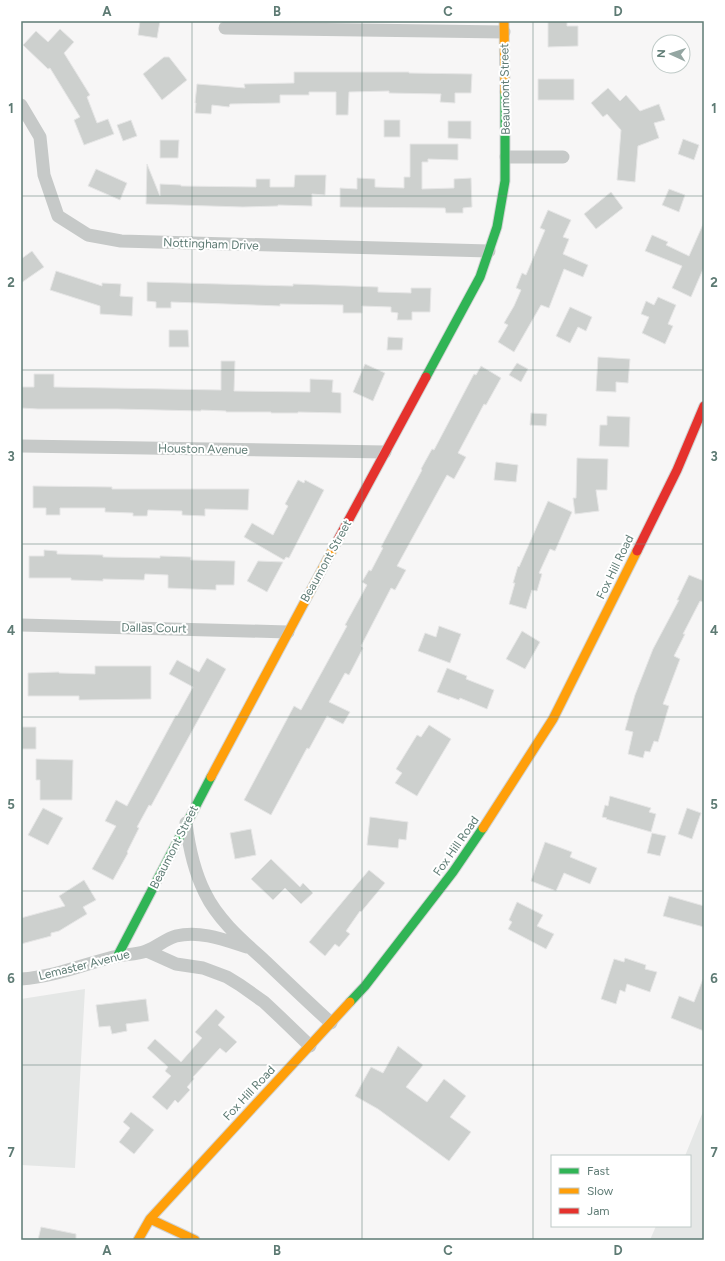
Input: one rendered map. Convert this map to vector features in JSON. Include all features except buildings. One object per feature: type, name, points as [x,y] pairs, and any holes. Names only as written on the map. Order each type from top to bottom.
[{"type":"main road","name":"Beaumont Street","points":[[118,955],[186,823],[288,632],[468,302],[498,227],[505,181],[504,27]]},
{"type":"main road","name":"Fox Hill Road","points":[[138,1240],[150,1219],[365,986],[453,872],[495,811],[553,719],[677,470],[704,406]]},
{"type":"main road","points":[[150,1219],[195,1240]]},
{"type":"street","points":[[225,28],[504,27]]},
{"type":"street","name":"Nottingham Drive","points":[[21,105],[40,137],[44,175],[58,216],[88,235],[121,241],[489,251]]},
{"type":"street","points":[[506,157],[563,157]]},
{"type":"street","name":"Houston Avenue","points":[[21,446],[385,452]]},
{"type":"street","name":"Dallas Court","points":[[21,625],[288,632]]},
{"type":"street","name":"Lemaster Avenue","points":[[186,823],[194,866],[206,895],[223,920],[251,949],[331,1024]]},
{"type":"street","name":"Lemaster Avenue","points":[[21,979],[62,972],[118,955],[146,951],[161,942],[176,936],[207,936],[224,939],[251,949]]},
{"type":"street","name":"Lemaster Avenue","points":[[146,951],[176,964],[203,968],[234,981],[264,1002],[310,1046]]},
{"type":"shaded area","points":[[85,989],[75,1168],[21,1165],[21,999]]},
{"type":"shaded area","points":[[704,1109],[704,1240],[650,1240],[656,1227],[691,1227],[691,1155],[685,1155]]},
{"type":"traffic: fast","points":[[426,377],[480,277],[497,227],[505,181],[505,92]]},
{"type":"traffic: fast","points":[[118,955],[211,777]]},
{"type":"traffic: fast","points":[[350,1002],[365,986],[453,872],[483,828]]},
{"type":"traffic: slow","points":[[504,21],[505,92]]},
{"type":"traffic: slow","points":[[211,777],[334,547]]},
{"type":"traffic: slow","points":[[483,828],[553,719],[637,551]]},
{"type":"traffic: slow","points":[[138,1240],[150,1219],[350,1002]]},
{"type":"traffic: slow","points":[[150,1219],[195,1240]]},
{"type":"traffic: jam","points":[[334,547],[426,377]]},
{"type":"traffic: jam","points":[[637,551],[677,470],[704,406]]}]
